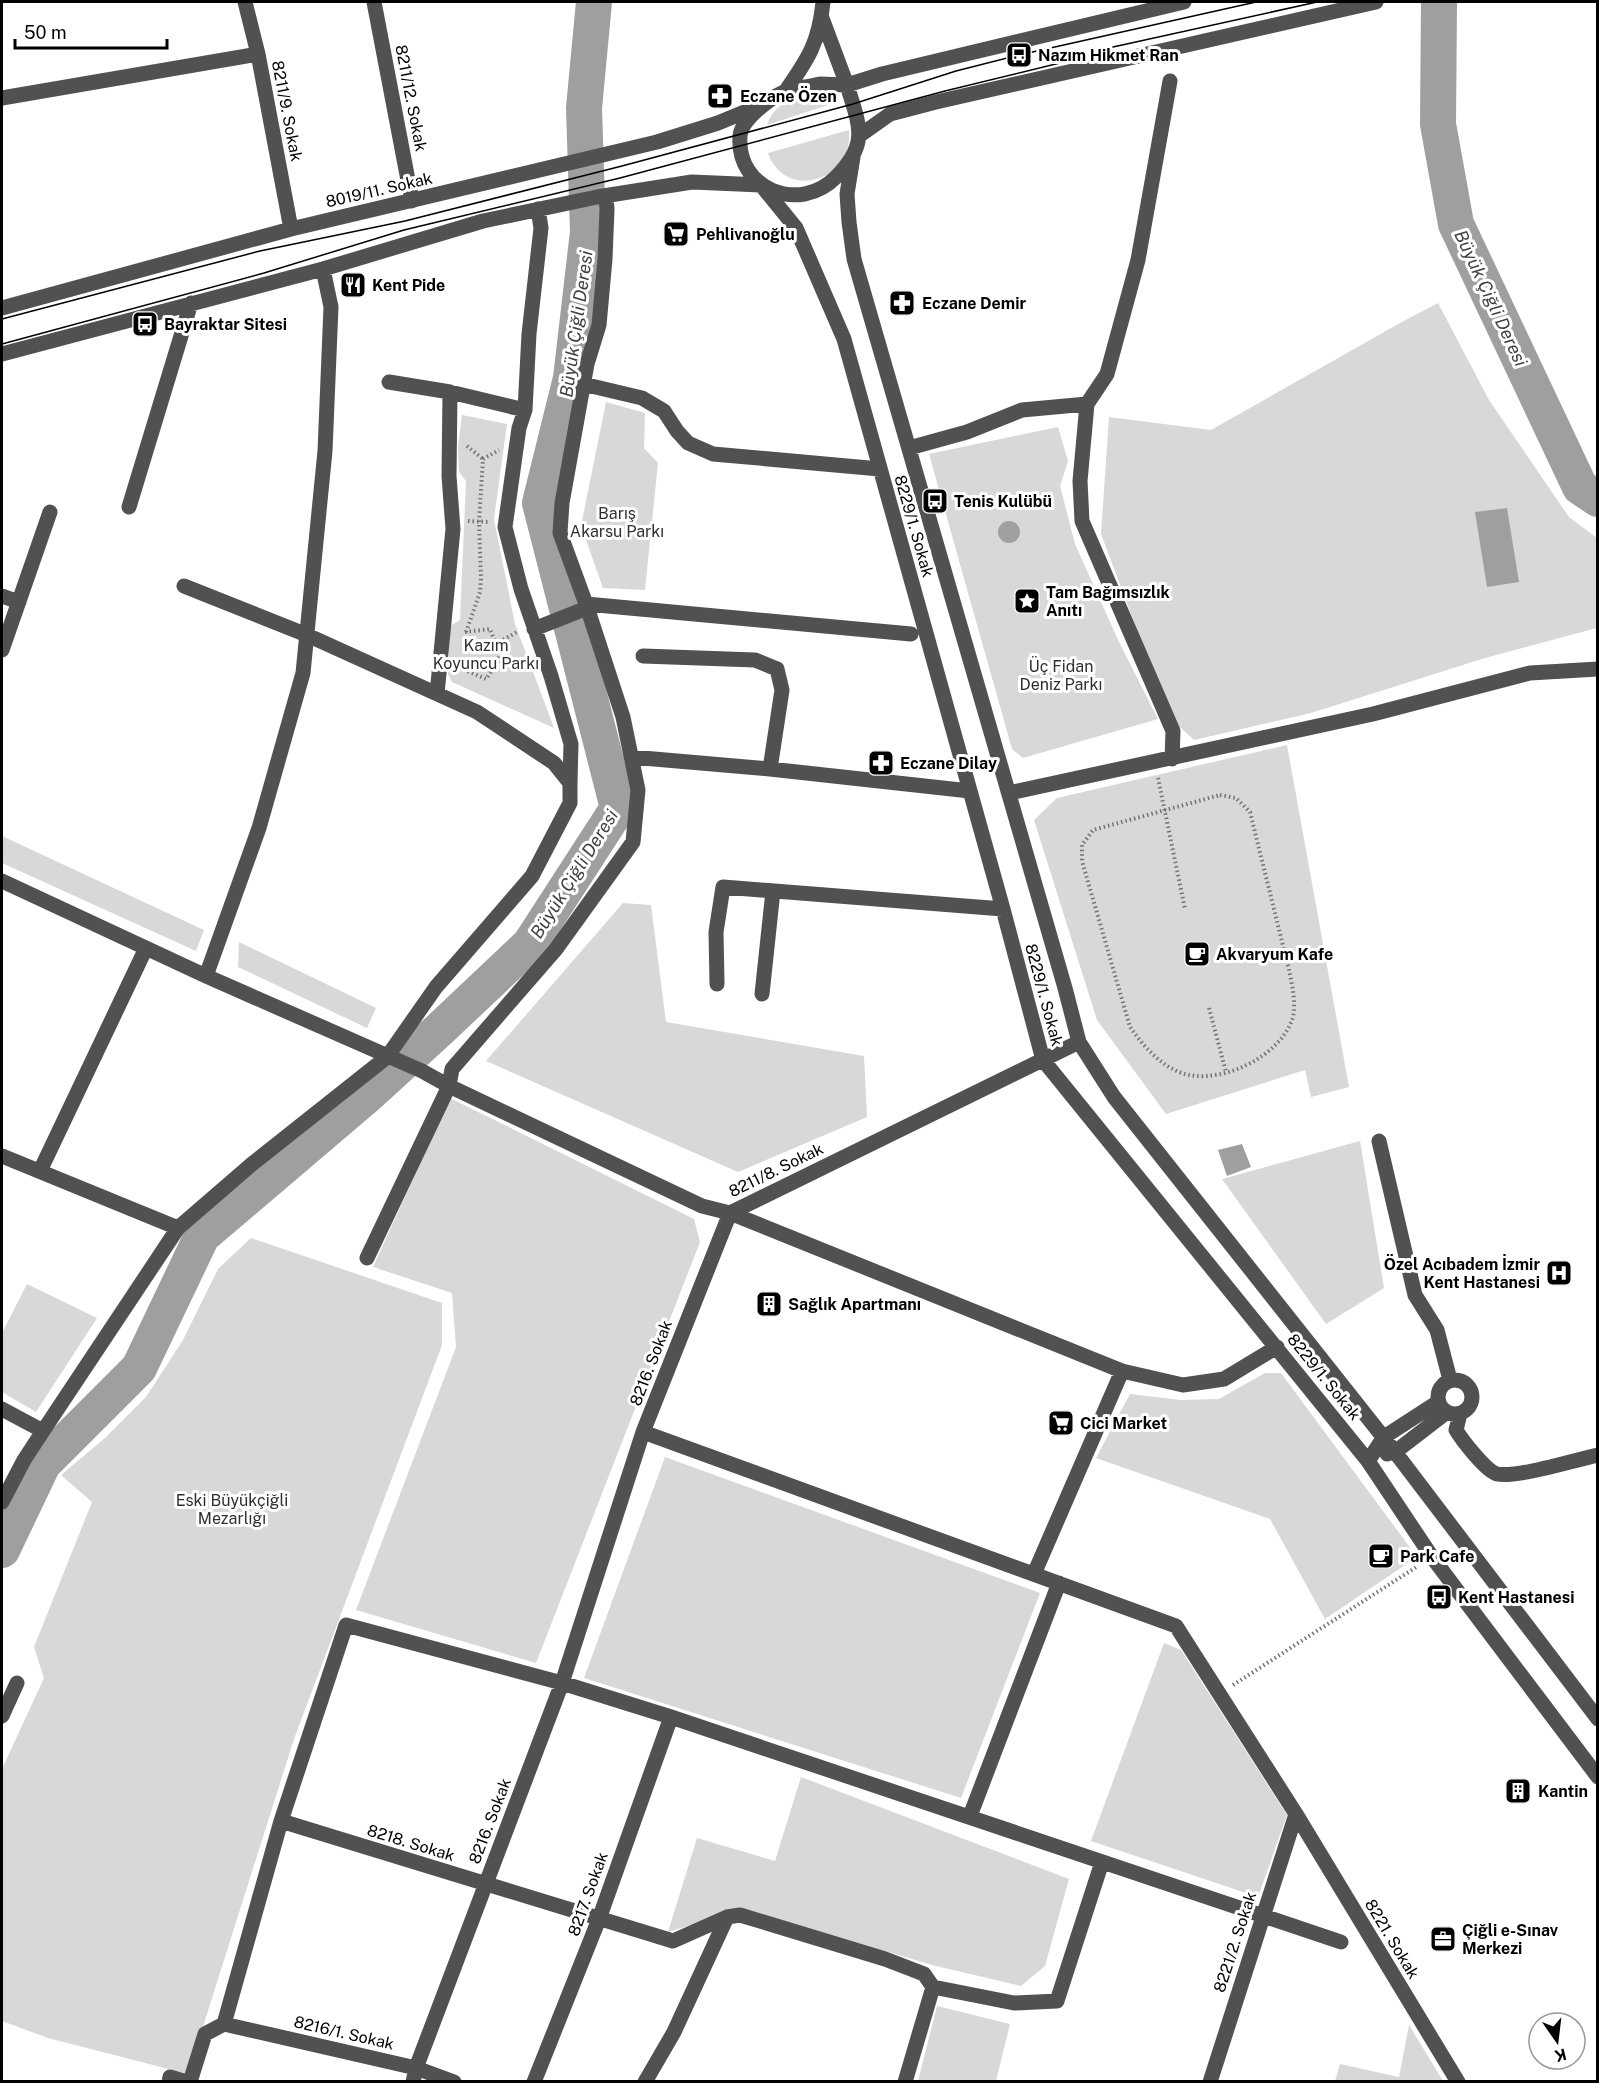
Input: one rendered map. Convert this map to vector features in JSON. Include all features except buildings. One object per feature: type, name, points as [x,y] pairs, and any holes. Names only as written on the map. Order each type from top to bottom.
[{"type":"street","name":"8211/9. Sokak","points":[[245,2],[258,54],[291,229]]},
{"type":"street","name":"8211/12. Sokak","points":[[374,2],[412,201]]},
{"type":"street","points":[[785,92],[808,60],[818,36],[823,2]]},
{"type":"street","points":[[822,18],[837,63],[847,85],[858,115],[859,136],[853,157],[828,186],[811,194],[794,196],[777,193],[761,185],[750,172],[742,156],[740,135],[748,120],[764,104],[785,92],[820,84],[847,85],[882,74],[1184,2]]},
{"type":"street","points":[[859,136],[890,114],[936,102],[1376,2]]},
{"type":"street","points":[[2,98],[258,54]]},
{"type":"street","points":[[1170,81],[1138,260],[1107,374],[1087,404],[1080,481],[1082,521],[1173,731],[1172,759]]},
{"type":"street","name":"8019/11. Sokak","points":[[2,308],[291,229],[657,142],[708,127],[764,104]]},
{"type":"street","name":"8229/1. Sokak","points":[[853,157],[848,194],[854,260],[1079,1042],[1114,1097],[1384,1437],[1598,1719]]},
{"type":"street","points":[[2,354],[323,269],[483,221],[601,196],[692,182],[761,185]]},
{"type":"street","name":"8229/1. Sokak","points":[[761,185],[796,228],[844,339],[1043,1060],[1368,1461],[1432,1557],[1598,1777]]},
{"type":"street","points":[[367,1257],[449,1086],[452,1069],[556,949],[633,842],[638,790],[623,717],[587,606],[560,533],[562,503],[583,384],[599,325],[608,209],[601,196]]},
{"type":"street","points":[[2,1502],[24,1460],[178,1228],[252,1164],[387,1056],[436,987],[532,876],[570,803],[571,744],[551,676],[521,589],[506,522],[518,439],[525,410],[529,334],[541,228],[538,209]]},
{"type":"street","points":[[207,976],[259,828],[303,673],[325,451],[331,307],[323,269]]},
{"type":"street","points":[[129,507],[191,303]]},
{"type":"street","points":[[389,382],[450,392],[525,410]]},
{"type":"street","points":[[583,384],[642,398],[664,411],[688,443],[713,454],[880,469]]},
{"type":"street","points":[[437,693],[453,529],[449,476],[450,392]]},
{"type":"street","points":[[909,448],[967,432],[1022,410],[1087,404]]},
{"type":"street","points":[[2,650],[50,512]]},
{"type":"street","points":[[184,586],[307,635],[477,712],[554,763],[570,783]]},
{"type":"street","points":[[2,596],[19,602]]},
{"type":"street","points":[[533,626],[587,606],[911,634]]},
{"type":"street","points":[[643,656],[755,660],[777,669],[782,690],[770,769]]},
{"type":"street","points":[[1009,793],[1373,714],[1530,673],[1598,669]]},
{"type":"street","points":[[631,757],[770,769],[970,791]]},
{"type":"street","name":"8211/8. Sokak","points":[[2,881],[207,976],[422,1071],[702,1206],[730,1213],[1079,1042]]},
{"type":"street","points":[[717,984],[716,932],[723,887],[1003,909]]},
{"type":"street","points":[[762,994],[773,891]]},
{"type":"street","points":[[40,1171],[146,948]]},
{"type":"street","points":[[1379,1141],[1415,1295],[1437,1330],[1450,1380]]},
{"type":"street","points":[[2,1155],[178,1228]]},
{"type":"street","points":[[730,1213],[1122,1371],[1183,1385],[1224,1379],[1277,1347]]},
{"type":"street","name":"8216. Sokak","points":[[414,2075],[562,1683],[644,1432],[730,1213]]},
{"type":"street","points":[[1034,1574],[1122,1371]]},
{"type":"street","points":[[1368,1461],[1384,1437],[1448,1409],[1471,1405],[1472,1392],[1464,1381],[1450,1380],[1440,1388],[1448,1409],[1456,1430],[1486,1466],[1496,1474],[1526,1472],[1598,1455]]},
{"type":"street","points":[[2,1409],[43,1431]]},
{"type":"street","points":[[1368,1461],[1395,1452],[1448,1409]]},
{"type":"street","name":"8221. Sokak","points":[[644,1432],[1176,1626],[1296,1814],[1458,2082]]},
{"type":"street","points":[[970,1816],[1059,1583]]},
{"type":"street","points":[[169,2082],[170,2077],[188,2082],[205,2034],[224,2024],[281,1821],[346,1625],[562,1683],[671,1717],[1341,1942]]},
{"type":"street","points":[[2,1716],[17,1683]]},
{"type":"street","name":"8217. Sokak","points":[[534,2082],[599,1919],[671,1717]]},
{"type":"street","name":"8221/2. Sokak","points":[[1210,2082],[1296,1814]]},
{"type":"street","name":"8218. Sokak","points":[[281,1821],[673,1941],[727,1917]]},
{"type":"street","points":[[645,2082],[675,2032],[727,1917],[740,1915],[885,1959],[924,1974],[933,1987],[1014,2003],[1057,2001],[1102,1862]]},
{"type":"street","points":[[905,2082],[933,1987]]},
{"type":"street","name":"8216/1. Sokak","points":[[224,2024],[414,2075],[454,2082]]},
{"type":"path","points":[[483,459],[518,439]]},
{"type":"path","points":[[466,446],[483,459]]},
{"type":"path","points":[[458,667],[486,679],[499,660],[490,629],[463,633],[480,592],[479,522],[483,459]]},
{"type":"path","points":[[462,520],[506,522]]},
{"type":"path","points":[[496,644],[533,626]]},
{"type":"path","points":[[453,675],[458,667],[459,656]]},
{"type":"path","points":[[1155,762],[1163,811],[1185,909]]},
{"type":"path","points":[[1220,795],[1236,798],[1250,812],[1294,993],[1292,1020],[1276,1045],[1255,1062],[1227,1072],[1188,1075],[1166,1065],[1145,1048],[1130,1027],[1082,861],[1082,845],[1093,830],[1220,795]]},
{"type":"path","points":[[1209,1008],[1227,1072]]},
{"type":"path","points":[[1219,1694],[1432,1557]]},
{"type":"green space","points":[[806,96],[817,97],[831,104],[767,125],[773,113],[782,105]]},
{"type":"green space","points":[[849,130],[848,148],[841,162],[830,173],[817,179],[802,181],[789,177],[777,168],[768,153]]},
{"type":"green space","points":[[1438,303],[1489,400],[1569,517],[1597,538],[1597,628],[1485,658],[1311,713],[1194,740],[1170,718],[1101,534],[1109,417],[1211,430]]},
{"type":"green space","name":"Barış Akarsu Parkı","points":[[606,402],[645,413],[644,448],[658,463],[645,590],[603,588],[581,526]]},
{"type":"green space","name":"Kazım Koyuncu Parkı","points":[[462,415],[507,424],[494,519],[515,624],[554,728],[452,682],[448,674],[450,626],[460,620],[466,481],[459,472],[458,447]]},
{"type":"green space","name":"Üç Fidan Deniz Parkı","points":[[1058,427],[1068,461],[1060,486],[1075,544],[1119,642],[1158,719],[1023,758],[1012,749],[929,454]]},
{"type":"green space","points":[[1287,745],[1349,1087],[1311,1097],[1305,1070],[1166,1114],[1097,1020],[1034,820],[1057,798]]},
{"type":"green space","points":[[2,836],[204,930],[196,951],[2,863]]},
{"type":"green space","points":[[623,903],[651,905],[666,1022],[864,1056],[867,1117],[738,1172],[486,1061]]},
{"type":"green space","points":[[239,942],[376,1008],[367,1028],[238,967]]},
{"type":"green space","points":[[450,1098],[694,1219],[700,1242],[536,1663],[356,1610],[456,1347],[452,1293],[373,1267]]},
{"type":"green space","points":[[1360,1141],[1384,1288],[1326,1324],[1222,1179]]},
{"type":"green space","name":"Eski Büyükçiğli Mezarlığı","points":[[251,1238],[442,1303],[442,1345],[294,1739],[188,2074],[48,2038],[2,2021],[2,1769],[44,1678],[34,1647],[92,1502],[61,1475],[105,1438],[146,1397],[183,1340],[218,1269]]},
{"type":"green space","points":[[27,1284],[97,1318],[36,1412],[2,1392],[2,1333]]},
{"type":"green space","points":[[1265,1373],[1281,1373],[1417,1557],[1325,1619],[1270,1519],[1096,1458],[1130,1394],[1181,1400],[1219,1399]]},
{"type":"green space","points":[[665,1457],[1040,1593],[961,1798],[584,1678]]},
{"type":"green space","points":[[1164,1643],[1181,1650],[1287,1815],[1258,1897],[1091,1841]]},
{"type":"green space","points":[[801,1777],[1069,1879],[1045,1966],[1021,1986],[936,1966],[743,1910],[668,1932],[697,1838],[775,1861]]},
{"type":"green space","points":[[937,2006],[1010,2024],[996,2081],[918,2081]]},
{"type":"green space","points":[[1409,2025],[1443,2081],[1335,2081],[1340,2064],[1399,2077]]},
{"type":"shaded area","points":[[1507,508],[1519,582],[1487,587],[1475,512]]},
{"type":"shaded area","points":[[1009,521],[1017,524],[1020,532],[1017,540],[1009,543],[1001,540],[998,532],[1001,524]]},
{"type":"shaded area","points":[[1242,1144],[1251,1167],[1227,1176],[1218,1150]]},
{"type":"waterway","name":"Büyük Çiğli Deresi","points":[[2,1550],[43,1464],[139,1368],[202,1236],[370,1093],[530,944],[618,808],[540,503],[571,378],[588,232],[584,108],[594,2]]},
{"type":"waterway","name":"Büyük Çiğli Deresi","points":[[1439,2],[1438,124],[1456,224],[1580,487],[1598,499]]},
{"type":"tram line","points":[[2,319],[260,251],[405,221],[622,166],[853,104],[956,71],[1019,55],[1256,2]]},
{"type":"tram line","points":[[2,344],[264,273],[404,230],[620,178],[945,91],[1076,59],[1113,47],[1317,2]]},
{"type":"place","name":"Nazım Hikmet Ran","points":[[1019,55]]},
{"type":"place","name":"Eczane Özen","points":[[720,96]]},
{"type":"place","name":"Pehlivanoğlu","points":[[676,234]]},
{"type":"place","name":"Kent Pide","points":[[353,285]]},
{"type":"place","name":"Eczane Demir","points":[[902,303]]},
{"type":"place","name":"Bayraktar Sitesi","points":[[145,324]]},
{"type":"place","name":"Tenis Kulübü","points":[[935,501]]},
{"type":"place","name":"Tam Bağımsızlık Anıtı","points":[[1027,601]]},
{"type":"place","name":"Eczane Dilay","points":[[881,763]]},
{"type":"place","name":"Akvaryum Kafe","points":[[1197,954]]},
{"type":"place","name":"Özel Acıbadem İzmir Kent Hastanesi","points":[[1559,1273]]},
{"type":"place","name":"Sağlık Apartmanı","points":[[769,1304]]},
{"type":"place","name":"Cici Market","points":[[1061,1423]]},
{"type":"place","name":"Park Cafe","points":[[1381,1556]]},
{"type":"place","name":"Kent Hastanesi","points":[[1439,1597]]},
{"type":"place","name":"Kantin","points":[[1518,1791]]},
{"type":"place","name":"Çiğli e-Sınav Merkezi","points":[[1443,1939]]}]
